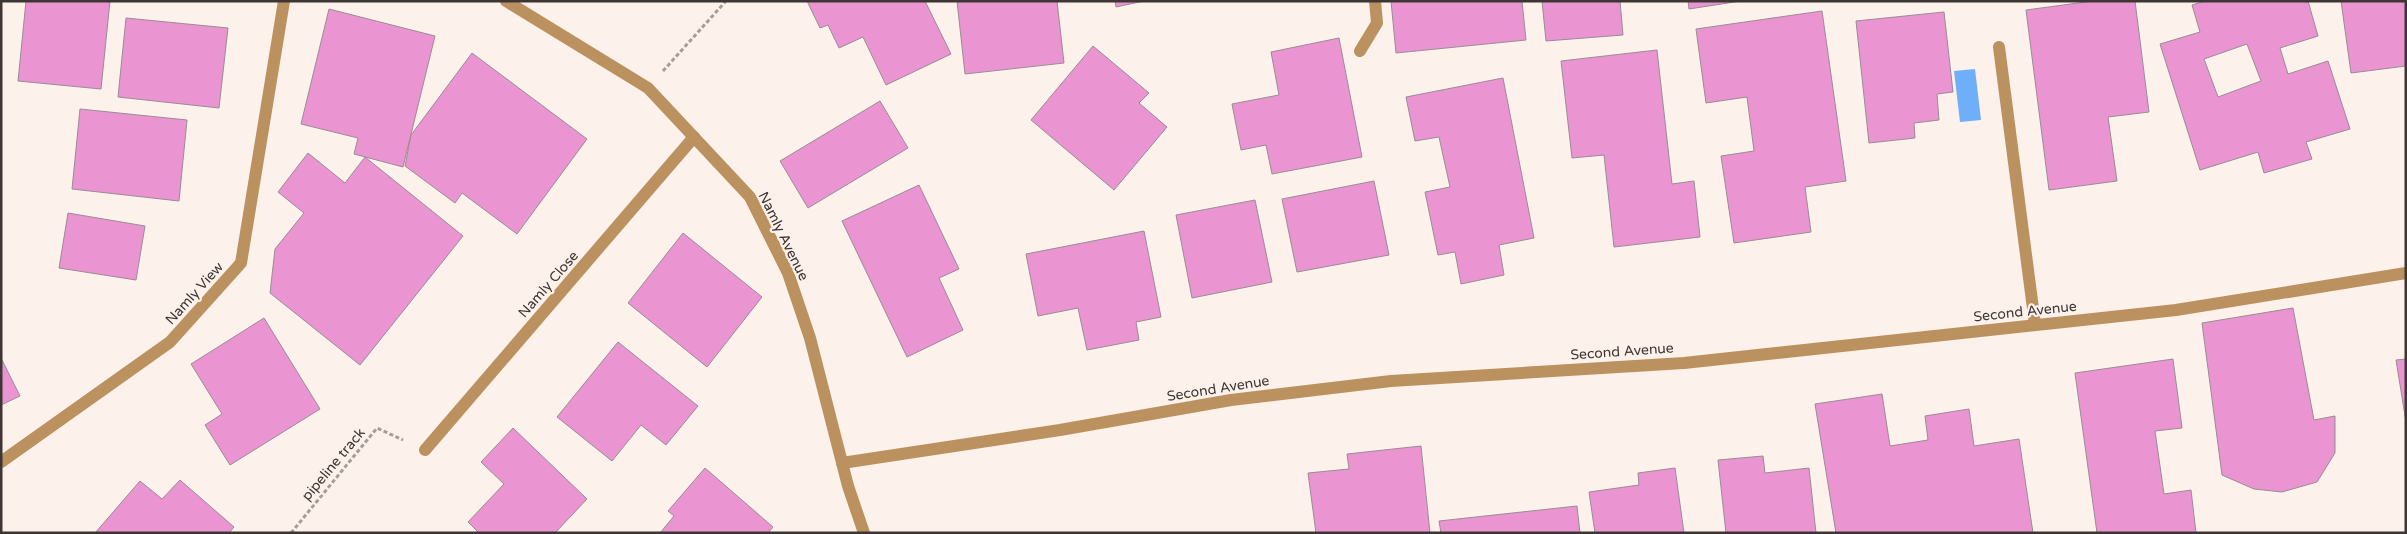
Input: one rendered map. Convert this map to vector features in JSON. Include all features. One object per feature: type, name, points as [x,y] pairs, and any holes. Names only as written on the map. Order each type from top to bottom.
[{"type":"street","name":"Namly View","points":[[1,462],[170,342],[241,263],[284,1]]},
{"type":"street","name":"Namly Avenue","points":[[506,1],[648,88],[750,197],[788,273],[810,338],[842,463],[864,533]]},
{"type":"street","points":[[1360,51],[1377,23],[1375,1]]},
{"type":"street","points":[[1999,47],[2034,324]]},
{"type":"street","name":"Namly Close","points":[[425,450],[694,137]]},
{"type":"street","name":"Second Avenue","points":[[842,463],[1060,430],[1240,399],[1391,382],[1684,363],[2176,310],[2406,273]]},
{"type":"path","points":[[648,88],[726,1]]},
{"type":"path","name":"pipeline track","points":[[291,533],[377,428],[425,450]]},
{"type":"water","points":[[1975,69],[1981,120],[1960,122],[1954,71]]},
{"type":"building","points":[[26,1],[110,1],[101,89],[18,81]]},
{"type":"building","points":[[807,1],[925,1],[951,54],[886,85],[863,37],[839,48],[828,25],[820,28]]},
{"type":"building","points":[[957,1],[1057,1],[1064,63],[965,74]]},
{"type":"building","points":[[1115,1],[1144,1],[1116,7]]},
{"type":"building","points":[[1391,1],[1522,1],[1526,40],[1396,53]]},
{"type":"building","points":[[1542,1],[1620,1],[1623,35],[1546,41]]},
{"type":"building","points":[[1688,1],[1741,1],[1689,9]]},
{"type":"building","points":[[2093,1],[2135,1],[2149,112],[2108,117],[2117,181],[2049,190],[2026,10]]},
{"type":"building","points":[[2205,1],[2308,1],[2318,36],[2280,48],[2288,74],[2328,61],[2350,129],[2306,142],[2312,159],[2264,173],[2258,152],[2200,170],[2160,44],[2200,32],[2192,5]],"holes":[[[2247,44],[2261,81],[2218,97],[2204,59]]]},
{"type":"building","points":[[2341,1],[2406,1],[2406,66],[2351,73]]},
{"type":"building","points":[[329,9],[435,36],[403,167],[354,154],[358,138],[301,124]]},
{"type":"building","points":[[1822,11],[1846,181],[1805,187],[1811,232],[1734,243],[1721,156],[1754,151],[1747,97],[1706,103],[1696,29]]},
{"type":"building","points":[[1944,12],[1953,92],[1937,94],[1939,120],[1914,123],[1915,138],[1869,143],[1856,21]]},
{"type":"building","points":[[126,18],[228,28],[219,108],[118,97]]},
{"type":"building","points":[[1339,38],[1362,157],[1272,174],[1266,145],[1241,150],[1232,104],[1279,95],[1271,52]]},
{"type":"building","points":[[1093,46],[1149,93],[1139,103],[1167,127],[1114,190],[1031,120]]},
{"type":"building","points":[[1657,50],[1672,184],[1694,181],[1700,237],[1614,247],[1604,155],[1572,158],[1561,61]]},
{"type":"building","points":[[472,53],[587,139],[517,234],[462,193],[455,203],[405,166],[411,135]]},
{"type":"building","points":[[1503,78],[1534,238],[1499,245],[1504,275],[1461,284],[1455,252],[1438,255],[1425,192],[1450,187],[1439,137],[1415,141],[1406,97]]},
{"type":"building","points":[[880,101],[908,148],[808,208],[780,161]]},
{"type":"building","points":[[80,109],[187,120],[179,201],[72,189]]},
{"type":"building","points":[[308,153],[345,183],[365,157],[463,236],[360,365],[270,293],[275,249],[304,213],[278,192]]},
{"type":"building","points":[[1374,181],[1389,255],[1297,272],[1282,199]]},
{"type":"building","points":[[919,185],[959,269],[939,278],[963,330],[907,357],[842,221]]},
{"type":"building","points":[[1255,200],[1272,282],[1192,298],[1176,215]]},
{"type":"building","points":[[68,213],[145,226],[136,280],[59,268]]},
{"type":"building","points":[[1144,231],[1161,317],[1136,322],[1139,340],[1087,350],[1078,308],[1038,316],[1026,254]]},
{"type":"building","points":[[683,233],[762,297],[707,367],[628,303]]},
{"type":"building","points":[[2293,308],[2314,420],[2335,416],[2335,453],[2317,482],[2282,492],[2254,489],[2222,475],[2202,323]]},
{"type":"building","points":[[264,318],[320,409],[230,465],[205,425],[222,414],[191,364]]},
{"type":"building","points":[[618,342],[698,406],[666,445],[641,425],[612,461],[557,417]]},
{"type":"building","points":[[1,358],[20,396],[1,405]]},
{"type":"building","points":[[2173,359],[2182,428],[2155,431],[2164,494],[2191,490],[2196,533],[2097,533],[2075,373]]},
{"type":"building","points":[[2406,359],[2406,422],[2396,360]]},
{"type":"building","points":[[1882,394],[1890,446],[1928,440],[1925,416],[1969,409],[1974,446],[2019,439],[2033,533],[1836,533],[1815,404]]},
{"type":"building","points":[[513,428],[587,499],[555,533],[479,533],[468,522],[504,484],[481,462]]},
{"type":"building","points":[[1421,446],[1430,533],[1316,533],[1308,473],[1349,469],[1347,454]]},
{"type":"building","points":[[1763,456],[1765,473],[1809,468],[1816,533],[1726,533],[1718,460]]},
{"type":"building","points":[[705,468],[773,527],[768,533],[660,533],[674,516],[668,511]]},
{"type":"building","points":[[1675,468],[1684,533],[1595,533],[1589,492],[1639,485],[1638,473]]},
{"type":"building","points":[[180,480],[234,527],[229,533],[95,533],[140,481],[162,499]]},
{"type":"building","points":[[1577,506],[1580,533],[1441,533],[1439,521]]}]
